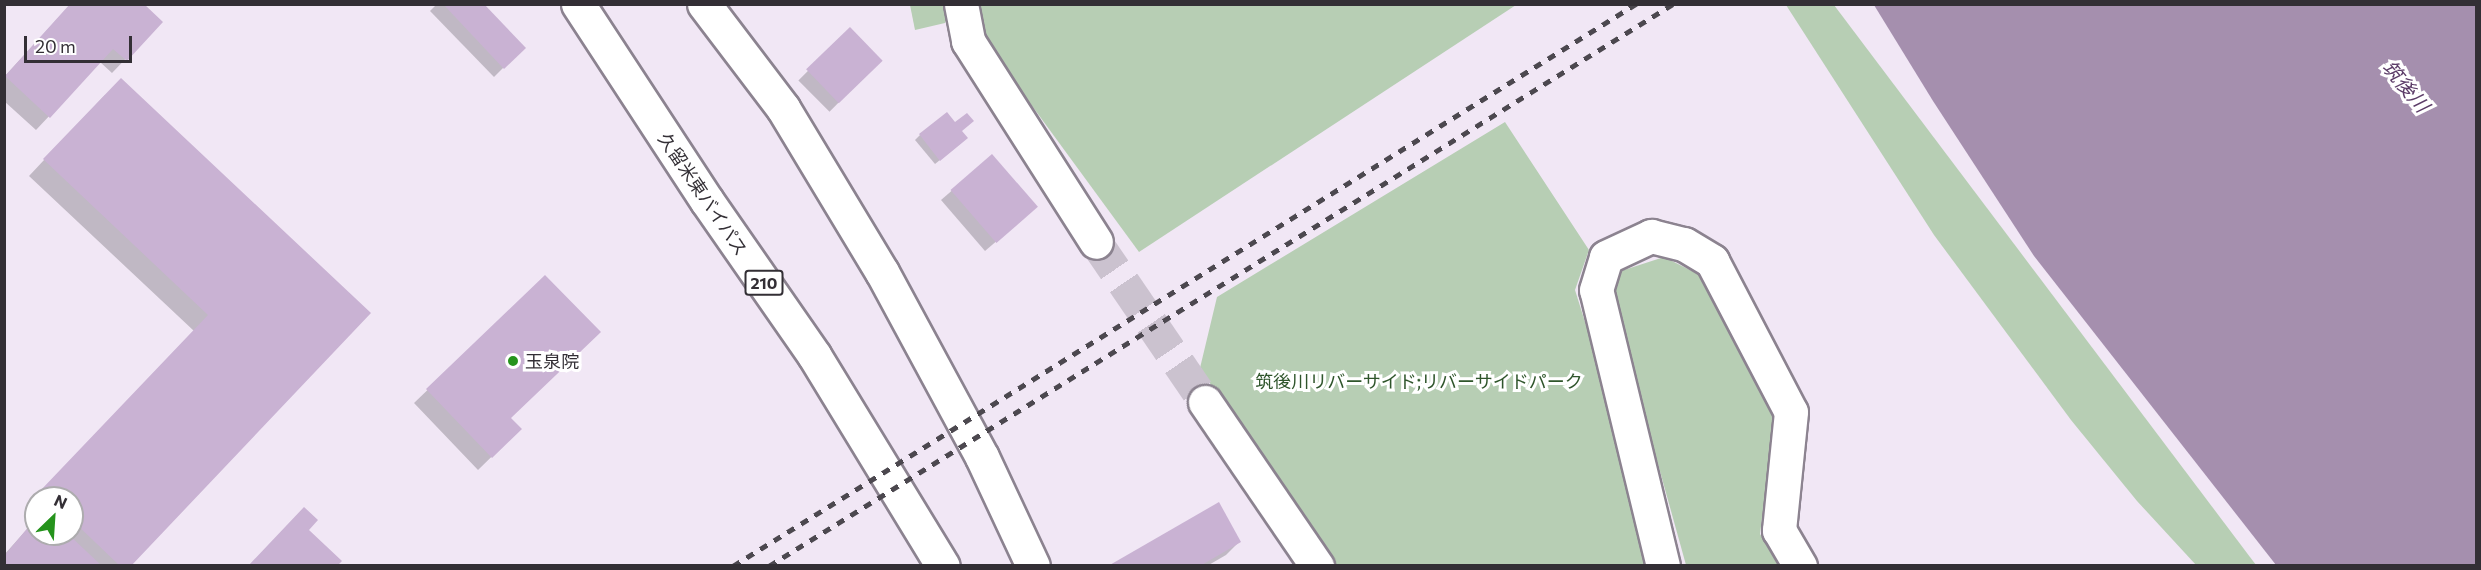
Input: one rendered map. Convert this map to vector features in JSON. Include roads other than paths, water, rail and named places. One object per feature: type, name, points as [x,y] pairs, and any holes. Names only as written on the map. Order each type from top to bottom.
[{"type":"main road","name":"久留米東バイパス","points":[[578,4],[707,201],[814,355],[943,566]]},
{"type":"main road","points":[[704,4],[783,108],[882,272],[982,457],[1034,566]]},
{"type":"main road","points":[[961,4],[968,41],[1096,242]]},
{"type":"main road","points":[[1663,566],[1596,290],[1606,257],[1651,236],[1684,244],[1712,261],[1791,412],[1779,530],[1800,566]]},
{"type":"main road","points":[[1205,402],[1317,566]]},
{"type":"water","name":"筑後川","points":[[1874,5],[2476,5],[2476,565],[2276,565],[2034,256],[1933,101]]},
{"type":"tunnel","points":[[1096,242],[1205,402]]},
{"type":"railway","points":[[733,566],[1636,4]]},
{"type":"railway","points":[[769,566],[1673,4]]},
{"type":"place","name":"玉泉院","points":[[513,361]]},
{"type":"park label","name":"筑後川リバーサイド;リバーサイドパーク","points":[[1419,381]]}]
